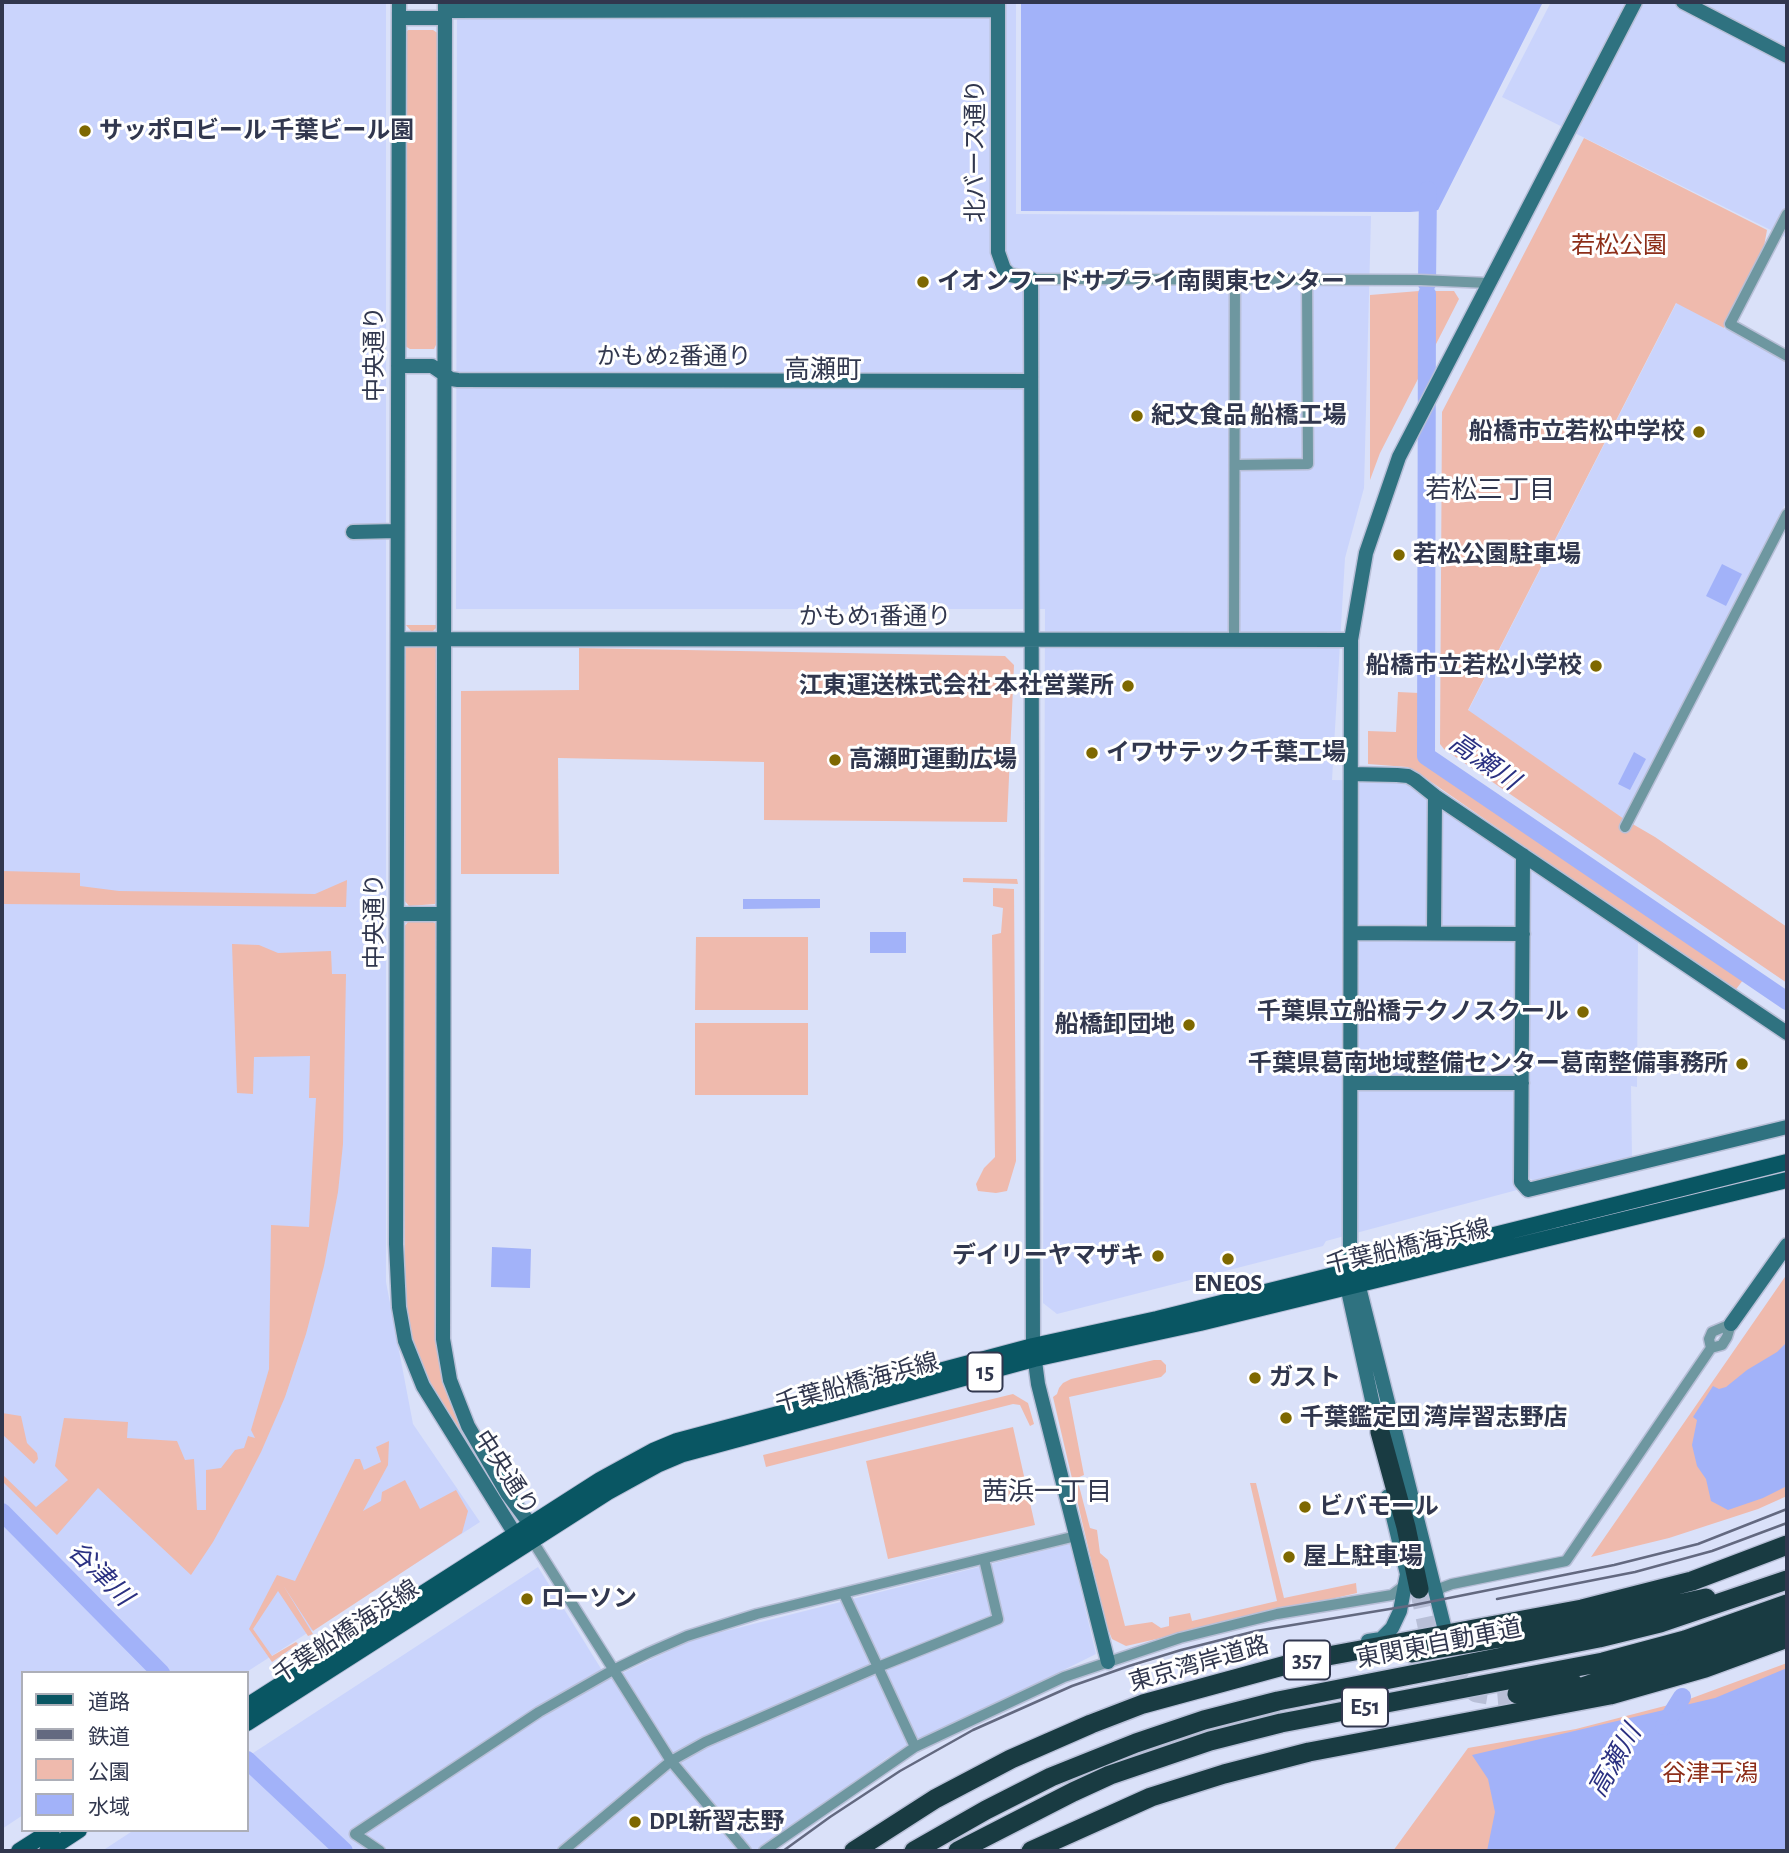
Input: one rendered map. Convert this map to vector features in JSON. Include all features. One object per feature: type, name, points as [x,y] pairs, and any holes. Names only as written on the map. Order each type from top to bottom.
[{"type":"highway","points":[[1380,1432],[1420,1589]]},
{"type":"highway","name":"東京湾岸道路","points":[[854,1851],[935,1799],[1011,1759],[1143,1704],[1301,1661],[1582,1609],[1692,1581],[1787,1545]]},
{"type":"highway","points":[[1301,1661],[1322,1667],[1342,1666],[1596,1622],[1718,1595],[1787,1573]]},
{"type":"highway","name":"東関東自動車道","points":[[914,1851],[1051,1777],[1136,1743],[1204,1720],[1278,1701],[1648,1626],[1729,1602],[1787,1580]]},
{"type":"highway","name":"東関東自動車道","points":[[958,1851],[1073,1791],[1110,1775],[1210,1741],[1281,1723],[1603,1662],[1685,1640],[1787,1604]]},
{"type":"highway","points":[[1517,1694],[1672,1662],[1787,1623]]},
{"type":"highway","points":[[1446,1634],[1454,1643],[1478,1642]]},
{"type":"highway","points":[[1151,1797],[1224,1774],[1309,1752],[1610,1695],[1704,1668],[1787,1638]]},
{"type":"highway","points":[[1031,1851],[1151,1797],[1284,1749],[1373,1728],[1557,1695],[1620,1674]]},
{"type":"main road","name":"千葉船橋海浜線","points":[[1352,1279],[1787,1162]]},
{"type":"main road","name":"千葉船橋海浜線","points":[[248,1722],[531,1532],[600,1480],[677,1441],[1034,1353],[1157,1319],[1352,1279],[1787,1180]]},
{"type":"main road","name":"千葉船橋海浜線","points":[[248,1705],[515,1534],[531,1532]]},
{"type":"main road","points":[[19,1851],[49,1832]]},
{"type":"main road","points":[[47,1851],[76,1832]]},
{"type":"street","name":"中央通り","points":[[399,2],[396,1262],[399,1307],[405,1340],[423,1386],[515,1534]]},
{"type":"street","points":[[1380,1432],[1352,1279],[1351,640],[1366,553],[1399,457],[1418,418],[1635,2]]},
{"type":"street","points":[[1683,2],[1787,56]]},
{"type":"street","points":[[399,18],[445,10],[998,6]]},
{"type":"street","name":"北バース通り","points":[[998,6],[998,252],[1004,269],[1010,275],[1031,279]]},
{"type":"street","name":"中央通り","points":[[445,10],[443,1339],[450,1380],[468,1426],[531,1532]]},
{"type":"street","points":[[1787,214],[1730,324],[1787,356]]},
{"type":"street","points":[[1108,1662],[1038,1384],[1034,1353],[1031,279],[1307,279],[1488,283]]},
{"type":"street","points":[[1236,465],[1308,464],[1307,279]]},
{"type":"street","points":[[1234,640],[1235,280]]},
{"type":"street","name":"かもめ2番通り","points":[[398,366],[432,366],[458,380],[1031,381]]},
{"type":"street","points":[[1625,827],[1787,514]]},
{"type":"street","points":[[353,532],[397,530]]},
{"type":"street","name":"かもめ1番通り","points":[[398,639],[1351,640]]},
{"type":"street","points":[[1351,774],[1408,776],[1787,1033]]},
{"type":"street","points":[[1434,933],[1435,796]]},
{"type":"street","points":[[1523,855],[1521,1182],[1528,1190],[1787,1127]]},
{"type":"street","points":[[398,914],[442,914]]},
{"type":"street","points":[[1351,933],[1523,934]]},
{"type":"street","points":[[1351,1083],[1522,1083]]},
{"type":"street","points":[[764,1851],[915,1746],[1063,1677],[1180,1637],[1277,1614],[1441,1587],[1562,1563],[1600,1513],[1711,1348],[1709,1339],[1712,1332],[1731,1324],[1787,1245]]},
{"type":"street","points":[[1352,1279],[1431,1572],[1441,1583],[1452,1584]]},
{"type":"street","points":[[531,1532],[671,1761],[746,1851]]},
{"type":"street","points":[[380,1851],[355,1834],[539,1712],[613,1670],[687,1636],[757,1614],[1076,1536]]},
{"type":"street","points":[[563,1851],[671,1761],[705,1742],[878,1667],[998,1619],[984,1559]]},
{"type":"street","points":[[1334,1654],[1351,1644],[1381,1639],[1388,1634],[1400,1611],[1431,1572]]},
{"type":"street","points":[[1420,1589],[1446,1634]]},
{"type":"street","points":[[844,1594],[915,1746]]},
{"type":"street","points":[[1368,1599],[1388,1599],[1400,1611]]},
{"type":"shaded area","points":[[2,2],[386,2],[386,1282],[413,1424],[480,1522],[248,1671],[21,1671],[21,1816],[2,1829]]},
{"type":"shaded area","points":[[457,2],[1016,2],[1016,214],[1371,216],[1364,488],[1345,558],[1332,780],[1404,781],[1519,858],[1517,1190],[1326,1241],[1323,1246],[1057,1314],[1043,1303],[1045,609],[456,609]]},
{"type":"shaded area","points":[[1551,2],[1787,2],[1787,238],[1502,97]]},
{"type":"shaded area","points":[[1677,302],[1787,363],[1787,501],[1624,819],[1468,711]]},
{"type":"shaded area","name":"千葉県立船橋テクノスクール","points":[[1535,870],[1638,938],[1637,1087],[1631,1086],[1632,1159],[1536,1182],[1529,1178],[1528,874]]},
{"type":"shaded area","points":[[1070,1544],[1096,1654],[888,1757],[759,1851],[102,1851],[131,1832],[248,1832],[248,1756],[538,1567],[608,1680],[694,1639]]},
{"type":"green space","points":[[408,30],[433,30],[439,34],[438,341],[434,349],[410,349],[405,346],[404,36]]},
{"type":"green space","name":"若松公園","points":[[1584,138],[1767,230],[1763,252],[1724,328],[1676,303],[1468,710],[1624,819],[1655,837],[1787,927],[1787,983],[1440,744],[1442,412]]},
{"type":"green space","points":[[1419,291],[1419,377],[1380,453],[1370,480],[1370,295]]},
{"type":"green space","points":[[1435,291],[1454,291],[1459,299],[1435,346]]},
{"type":"green space","points":[[406,625],[436,625],[436,628],[432,632],[412,632]]},
{"type":"green space","points":[[405,646],[435,646],[437,653],[438,897],[435,904],[409,906],[403,899]]},
{"type":"green space","name":"高瀬町運動広場","points":[[579,648],[1005,656],[1014,665],[1007,822],[764,820],[764,762],[558,758],[559,874],[461,874],[461,691],[579,690]]},
{"type":"green space","points":[[1398,692],[1419,693],[1419,758],[1743,980],[1734,992],[1414,770],[1368,764],[1368,731],[1396,732]]},
{"type":"green space","points":[[2,871],[80,873],[80,886],[119,891],[315,894],[347,880],[346,907],[2,904]]},
{"type":"green space","points":[[963,878],[1017,879],[1018,884],[963,882]]},
{"type":"green space","points":[[993,888],[1014,889],[1016,1161],[1007,1191],[996,1193],[978,1191],[976,1184],[984,1168],[995,1157],[992,935],[1001,933],[1003,908],[993,906]]},
{"type":"green space","points":[[408,922],[435,923],[437,931],[437,1340],[477,1462],[429,1384],[412,1340],[405,1307],[403,928]]},
{"type":"green space","points":[[696,937],[808,937],[808,1010],[695,1010]]},
{"type":"green space","points":[[232,944],[259,945],[278,953],[331,951],[332,974],[346,974],[343,1144],[338,1192],[324,1266],[306,1334],[285,1397],[243,1487],[213,1542],[191,1575],[98,1488],[57,1535],[2,1481],[2,1474],[36,1507],[68,1480],[55,1466],[64,1418],[128,1422],[127,1438],[177,1441],[185,1460],[194,1459],[197,1510],[206,1510],[206,1470],[221,1468],[235,1450],[244,1448],[248,1436],[255,1438],[251,1430],[269,1369],[271,1225],[309,1227],[316,1098],[309,1098],[310,1056],[254,1057],[253,1094],[237,1093]]},
{"type":"green space","points":[[695,1023],[808,1023],[808,1095],[695,1095]]},
{"type":"green space","points":[[1787,1274],[1787,1496],[1758,1509],[1669,1538],[1591,1557]]},
{"type":"green space","points":[[1161,1360],[1166,1365],[1166,1372],[1161,1377],[1069,1397],[1084,1475],[1077,1478],[1090,1528],[1097,1530],[1100,1553],[1108,1560],[1125,1626],[1152,1622],[1161,1628],[1169,1626],[1169,1617],[1190,1613],[1192,1621],[1277,1601],[1250,1483],[1256,1483],[1284,1598],[1356,1583],[1357,1593],[1126,1646],[1112,1639],[1106,1624],[1053,1397],[1063,1383],[1071,1379]]},
{"type":"green space","points":[[1013,1394],[1028,1403],[1034,1424],[1030,1426],[1020,1405],[1013,1404],[766,1467],[763,1455]]},
{"type":"green space","points":[[2,1413],[21,1416],[27,1443],[37,1453],[38,1459],[34,1464],[2,1434]]},
{"type":"green space","points":[[1013,1427],[1035,1525],[888,1559],[866,1461]]},
{"type":"green space","points":[[389,1441],[388,1465],[363,1511],[381,1501],[382,1492],[405,1480],[420,1509],[456,1490],[468,1511],[462,1533],[313,1631],[283,1585],[313,1634],[308,1636],[278,1591],[253,1629],[272,1656],[296,1642],[298,1644],[272,1662],[249,1629],[277,1575],[295,1581],[355,1459],[360,1459],[364,1470],[381,1462],[376,1447]]},
{"type":"green space","name":"谷津干潟","points":[[1787,1663],[1787,1851],[1393,1851],[1468,1748],[1576,1729],[1684,1701]]},
{"type":"water","points":[[1021,2],[1543,2],[1438,210],[1410,212],[1021,211]]},
{"type":"water","points":[[1722,564],[1742,574],[1726,606],[1706,596]]},
{"type":"water","points":[[1634,752],[1646,759],[1630,790],[1618,784]]},
{"type":"water","points":[[743,899],[820,899],[820,908],[743,909]]},
{"type":"water","points":[[870,932],[906,932],[906,953],[870,953]]},
{"type":"water","points":[[492,1247],[531,1249],[530,1288],[491,1287]]},
{"type":"water","points":[[1787,1342],[1787,1486],[1728,1510],[1711,1501],[1706,1479],[1697,1466],[1692,1445],[1697,1420],[1693,1417],[1713,1386],[1719,1389],[1726,1387],[1747,1370],[1777,1352]]},
{"type":"water","name":"谷津干潟","points":[[1787,1668],[1787,1851],[1487,1851],[1495,1812],[1488,1779],[1472,1755],[1715,1698]]},
{"type":"waterway","name":"高瀬川","points":[[1427,284],[1428,190]]},
{"type":"waterway","name":"高瀬川","points":[[1427,294],[1426,756],[1787,1001]]},
{"type":"waterway","name":"谷津川","points":[[2,1512],[159,1671]]},
{"type":"waterway","name":"高瀬川","points":[[1664,1726],[1682,1697]]},
{"type":"waterway","name":"谷津川","points":[[248,1761],[344,1851]]},
{"type":"tunnel","points":[[1419,1589],[1429,1635],[1449,1671],[1476,1693],[1494,1696],[1517,1694]]},
{"type":"railway","points":[[783,1851],[900,1771],[973,1730],[1072,1686],[1129,1666],[1256,1631],[1414,1605],[1614,1565],[1698,1544],[1787,1509]]},
{"type":"railway","points":[[1497,1599],[1635,1572],[1712,1551],[1787,1523]]},
{"type":"place","name":"サッポロビール 千葉ビール園","points":[[85,131]]},
{"type":"place","name":"イオンフードサプライ南関東センター","points":[[923,282]]},
{"type":"place","name":"紀文食品 船橋工場","points":[[1137,416]]},
{"type":"place","name":"船橋市立若松中学校","points":[[1699,432]]},
{"type":"place","name":"若松公園駐車場","points":[[1399,555]]},
{"type":"place","name":"船橋市立若松小学校","points":[[1596,666]]},
{"type":"place","name":"江東運送株式会社 本社営業所","points":[[1128,686]]},
{"type":"place","name":"イワサテック千葉工場","points":[[1092,753]]},
{"type":"place","name":"高瀬町運動広場","points":[[835,760]]},
{"type":"place","name":"千葉県立船橋テクノスクール","points":[[1583,1012]]},
{"type":"place","name":"船橋卸団地","points":[[1189,1025]]},
{"type":"place","name":"千葉県葛南地域整備センター葛南整備事務所","points":[[1742,1064]]},
{"type":"place","name":"デイリーヤマザキ","points":[[1158,1256]]},
{"type":"place","name":"ENEOS","points":[[1228,1259]]},
{"type":"place","name":"ガスト","points":[[1255,1378]]},
{"type":"place","name":"千葉鑑定団 湾岸習志野店","points":[[1286,1418]]},
{"type":"place","name":"ビバモール","points":[[1305,1507]]},
{"type":"place","name":"屋上駐車場","points":[[1289,1557]]},
{"type":"place","name":"ローソン","points":[[527,1599]]},
{"type":"place","name":"DPL新習志野","points":[[635,1822]]},
{"type":"district","name":"高瀬町","points":[[823,370]]},
{"type":"district","name":"若松三丁目","points":[[1490,490]]},
{"type":"district","name":"茜浜一丁目","points":[[1047,1492]]}]
